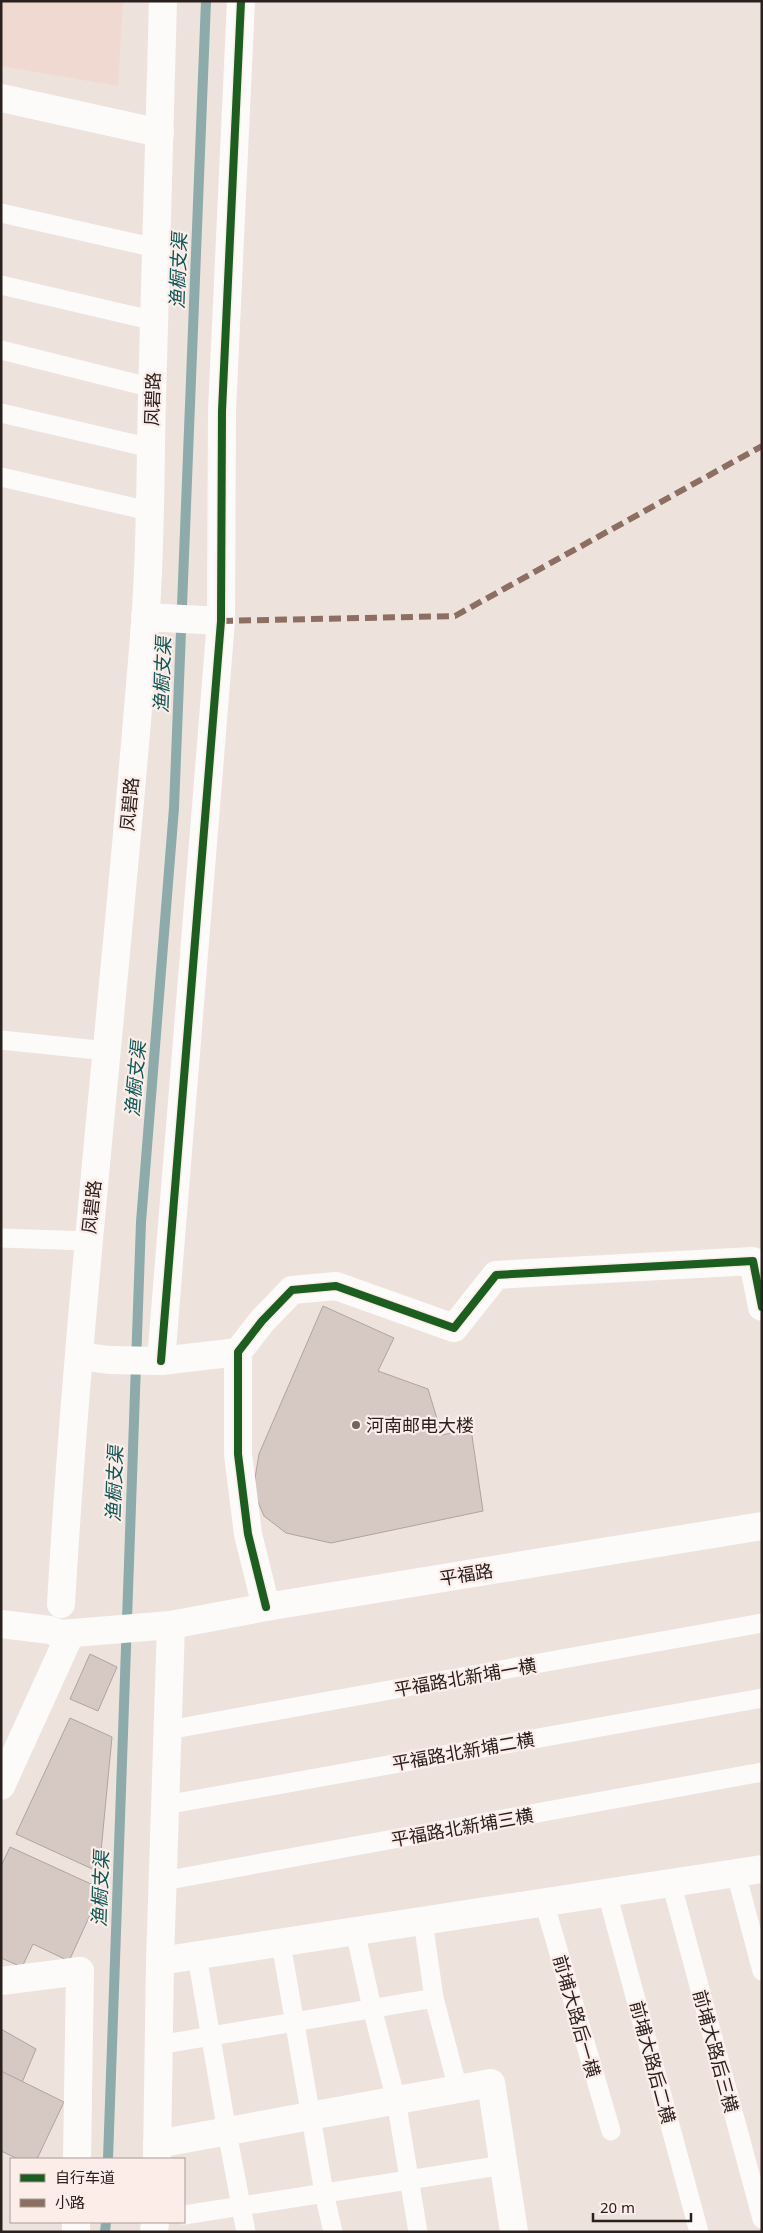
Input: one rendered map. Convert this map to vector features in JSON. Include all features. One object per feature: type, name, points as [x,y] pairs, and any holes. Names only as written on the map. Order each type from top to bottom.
[{"type":"street","name":"凤碧路","points":[[61,1604],[68,1475],[145,618],[163,1]]},
{"type":"street","points":[[161,1361],[221,621],[222,411],[241,1]]},
{"type":"street","points":[[1,98],[160,132]]},
{"type":"street","points":[[145,618],[221,621]]},
{"type":"street","points":[[266,1607],[248,1534],[238,1454],[238,1352],[262,1321],[292,1290],[336,1286],[454,1328],[496,1275],[753,1261],[762,1307]]},
{"type":"street","points":[[80,1356],[109,1360],[161,1361],[238,1352]]},
{"type":"street","name":"平福路","points":[[1,1624],[59,1635],[171,1625],[266,1607],[762,1526]]},
{"type":"street","points":[[171,1625],[162,1881],[157,2152],[226,2132],[491,2083],[514,2232]]},
{"type":"street","points":[[1,1786],[59,1635]]},
{"type":"street","points":[[160,1961],[749,1870]]},
{"type":"street","points":[[1,1981],[80,1971],[77,2158]]},
{"type":"lane","points":[[1,213],[156,248]]},
{"type":"lane","points":[[1,286],[154,321]]},
{"type":"lane","points":[[1,350],[153,388]]},
{"type":"lane","points":[[1,413],[151,448]]},
{"type":"lane","points":[[1,477],[149,511]]},
{"type":"lane","points":[[1,1040],[107,1051]]},
{"type":"lane","points":[[1,1238],[88,1241]]},
{"type":"lane","name":"平福路北新埔一横","points":[[168,1730],[762,1623]]},
{"type":"lane","name":"平福路北新埔二横","points":[[165,1805],[762,1698]]},
{"type":"lane","name":"平福路北新埔三横","points":[[162,1881],[762,1772]]},
{"type":"lane","points":[[749,1870],[762,1971]]},
{"type":"lane","name":"前埔大路后三横","points":[[671,1882],[762,2219]]},
{"type":"lane","name":"前埔大路后二横","points":[[607,1893],[699,2232]]},
{"type":"lane","name":"前埔大路后一横","points":[[544,1902],[611,2131]]},
{"type":"lane","points":[[423,1921],[434,1998],[458,2089]]},
{"type":"lane","points":[[355,1931],[372,2008],[396,2100],[418,2232]]},
{"type":"lane","points":[[281,1943],[324,2193],[333,2232]]},
{"type":"lane","points":[[197,1956],[226,2132],[246,2232]]},
{"type":"lane","points":[[159,2045],[434,1998]]},
{"type":"lane","points":[[185,2216],[504,2165]]},
{"type":"shaded area","points":[[1,1],[123,1],[118,86],[1,66]]},
{"type":"building","name":"河南邮电大楼","points":[[323,1306],[394,1338],[378,1371],[428,1389],[442,1435],[471,1429],[483,1511],[331,1543],[286,1533],[264,1516],[253,1490],[259,1454]]},
{"type":"building","points":[[90,1654],[117,1667],[98,1711],[70,1699]]},
{"type":"building","points":[[70,1718],[112,1737],[99,1872],[16,1834]]},
{"type":"building","points":[[10,1847],[102,1889],[69,1961],[33,1944],[22,1967],[1,1958],[1,1866]]},
{"type":"building","points":[[1,2029],[36,2049],[9,2114],[1,2111]]},
{"type":"building","points":[[1,2071],[64,2102],[37,2158],[16,2158],[1,2151]]},
{"type":"waterway","name":"渔橱支渠","points":[[108,2158],[141,1222],[174,808],[206,1]]},
{"type":"waterway","name":"渔橱支渠","points":[[105,2232],[106,2223]]},
{"type":"marked path","points":[[221,621],[455,616],[762,446]]},
{"type":"cycle path","points":[[161,1361],[221,621],[222,411],[241,1]]},
{"type":"cycle path","points":[[266,1607],[248,1534],[238,1454],[238,1352],[262,1321],[292,1290],[336,1286],[454,1328],[496,1275],[753,1261],[762,1307]]},
{"type":"place","name":"河南邮电大楼","points":[[356,1425]]}]
